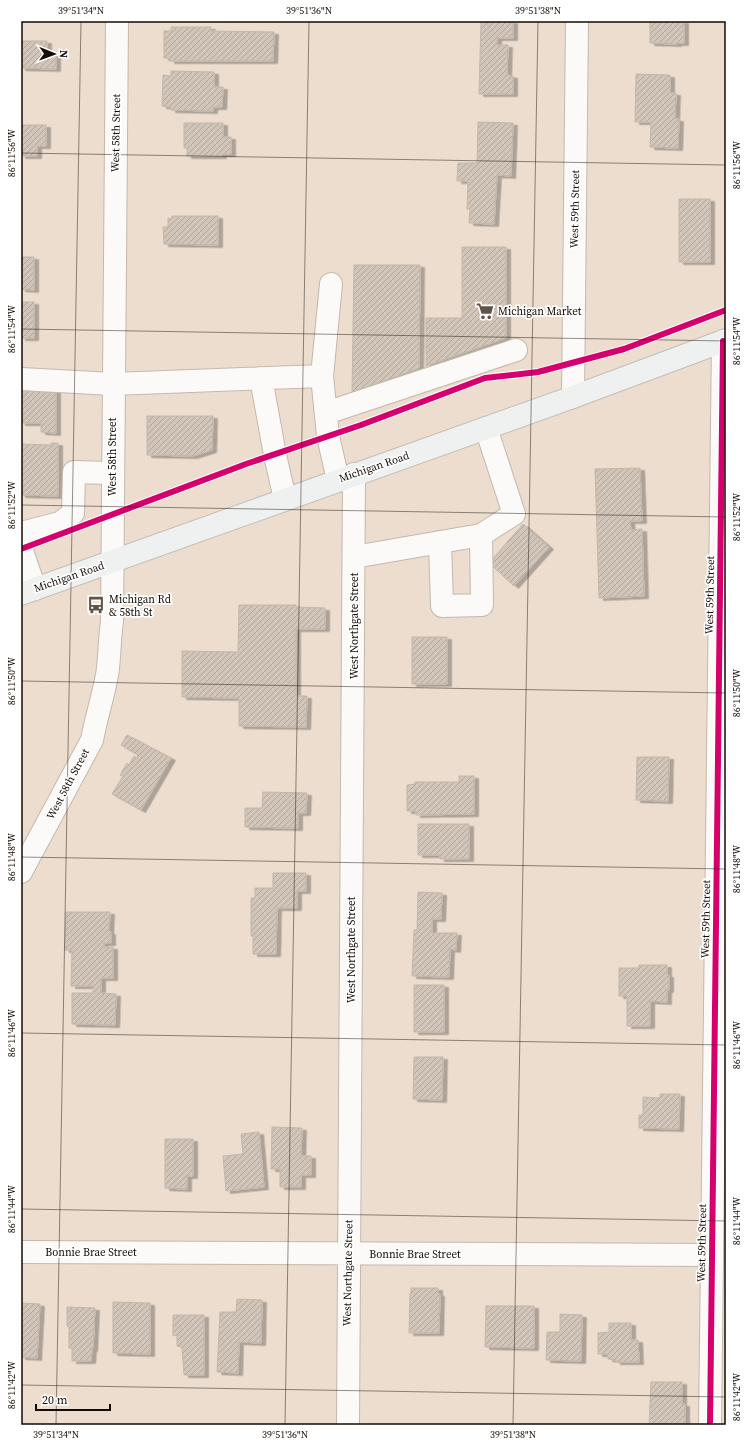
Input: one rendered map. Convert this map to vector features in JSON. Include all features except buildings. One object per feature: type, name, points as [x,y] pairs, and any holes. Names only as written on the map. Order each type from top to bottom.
[{"type":"main road","name":"Michigan Road","points":[[28,592],[284,499],[573,397],[725,340]]},
{"type":"street","name":"West 58th Street","points":[[21,872],[92,740],[96,719],[102,700],[109,656],[109,639],[112,622],[112,473],[117,21]]},
{"type":"street","name":"West 59th Street","points":[[573,397],[577,21]]},
{"type":"street","name":"West Northgate Street","points":[[332,284],[322,376],[328,436],[346,477],[354,557],[348,1425]]},
{"type":"street","name":"West 59th Street","points":[[710,1425],[725,340]]},
{"type":"street","points":[[326,413],[516,350]]},
{"type":"street","points":[[21,379],[113,384],[322,376]]},
{"type":"street","points":[[261,378],[284,499]]},
{"type":"street","points":[[354,557],[481,535],[514,514],[486,428]]},
{"type":"street","points":[[21,533],[60,523],[73,514],[74,472],[112,473]]},
{"type":"street","points":[[440,542],[442,606],[482,605],[481,535]]},
{"type":"street","points":[[21,548],[28,592]]},
{"type":"street","name":"Bonnie Brae Street","points":[[21,1252],[712,1255]]},
{"type":"cycle path","points":[[21,549],[246,464],[361,425],[485,378],[538,372],[624,349],[726,310]]},
{"type":"cycle path","points":[[710,1425],[723,341]]},
{"type":"place","name":"Michigan Market","points":[[485,311]]},
{"type":"place","name":"Michigan Rd & 58th St","points":[[96,605]]}]
